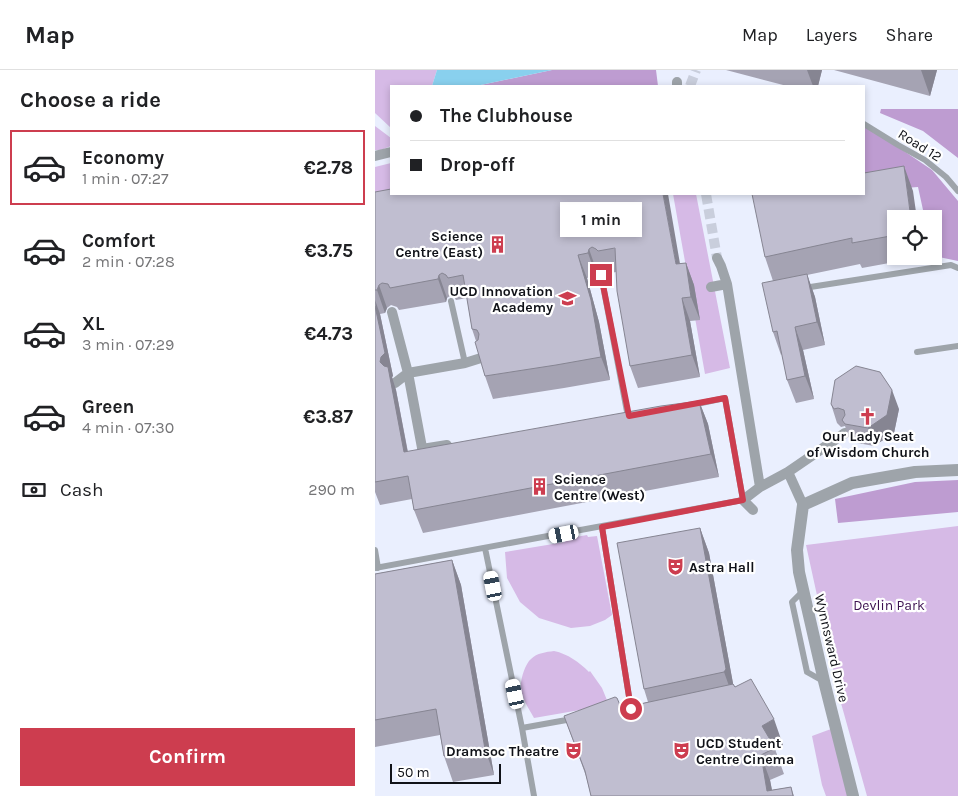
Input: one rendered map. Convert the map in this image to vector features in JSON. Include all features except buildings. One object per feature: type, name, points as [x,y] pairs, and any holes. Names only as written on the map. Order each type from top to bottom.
[{"type":"street","points":[[375,156],[390,152]]},
{"type":"street","points":[[717,258],[727,284],[760,487]]},
{"type":"street","points":[[711,287],[727,284]]},
{"type":"street","points":[[392,312],[408,373],[425,462]]},
{"type":"street","points":[[395,383],[408,373],[465,363],[481,358]]},
{"type":"street","points":[[753,510],[743,500],[760,487],[788,472],[845,433]]},
{"type":"street","points":[[422,449],[462,442]]},
{"type":"street","points":[[788,472],[803,505],[851,482],[915,472],[958,470]]},
{"type":"street","name":"Wynnsward Drive","points":[[803,505],[797,550],[799,572],[853,796]]},
{"type":"lane","name":"Road 12","points":[[865,125],[925,160],[946,177],[958,191]]},
{"type":"lane","points":[[799,288],[951,266],[958,268]]},
{"type":"lane","points":[[601,275],[628,416]]},
{"type":"lane","points":[[451,301],[465,363]]},
{"type":"lane","points":[[917,352],[958,346]]},
{"type":"lane","points":[[375,550],[377,568],[743,500],[725,398],[686,406]]},
{"type":"lane","points":[[602,527],[629,712]]},
{"type":"lane","points":[[485,548],[534,796]]},
{"type":"lane","points":[[522,728],[576,718]]},
{"type":"green space","points":[[375,70],[437,70],[432,85],[390,85],[390,127],[375,113]]},
{"type":"green space","points":[[375,126],[390,137],[390,146],[375,150]]},
{"type":"green space","points":[[390,163],[390,195],[375,216],[375,167]]},
{"type":"green space","points":[[673,195],[696,195],[730,368],[705,374]]},
{"type":"green space","name":"Devlin Park","points":[[958,526],[958,796],[867,796],[839,696],[806,545]]},
{"type":"green space","points":[[587,535],[588,537],[597,536],[612,615],[590,626],[571,628],[539,618],[520,602],[507,578],[505,552],[565,542],[565,539]]},
{"type":"green space","points":[[554,651],[569,656],[590,671],[602,688],[609,705],[534,718],[522,692],[523,672],[533,657]]},
{"type":"green space","points":[[831,729],[850,796],[826,796],[822,785],[812,736]]},
{"type":"shaded area","points":[[552,70],[656,70],[658,85],[481,85]]},
{"type":"shaded area","points":[[881,109],[958,109],[958,158],[923,131],[880,113]]},
{"type":"shaded area","points":[[865,125],[932,170],[958,201],[958,261],[942,258],[942,210],[923,210],[918,187],[865,191]]},
{"type":"shaded area","points":[[958,480],[958,512],[838,523],[835,499],[915,482]]},
{"type":"water","points":[[437,70],[552,70],[481,85],[432,85]]},
{"type":"tunnel","points":[[690,85],[696,70]]},
{"type":"tunnel","points":[[706,195],[717,258]]},
{"type":"place","name":"Science Centre (East)","points":[[497,244]]},
{"type":"place","name":"UCD Innovation Academy","points":[[567,299]]},
{"type":"place","name":"Our Lady Seat of Wisdom Church","points":[[868,416]]},
{"type":"place","name":"Science Centre (West)","points":[[540,487]]},
{"type":"place","name":"Astra Hall","points":[[675,567]]},
{"type":"place","name":"Dramsoc Theatre","points":[[573,751]]},
{"type":"place","name":"UCD Student Centre Cinema","points":[[682,751]]},
{"type":"route","points":[[601,275],[629,416],[725,398],[743,500],[602,527],[631,709]]}]
